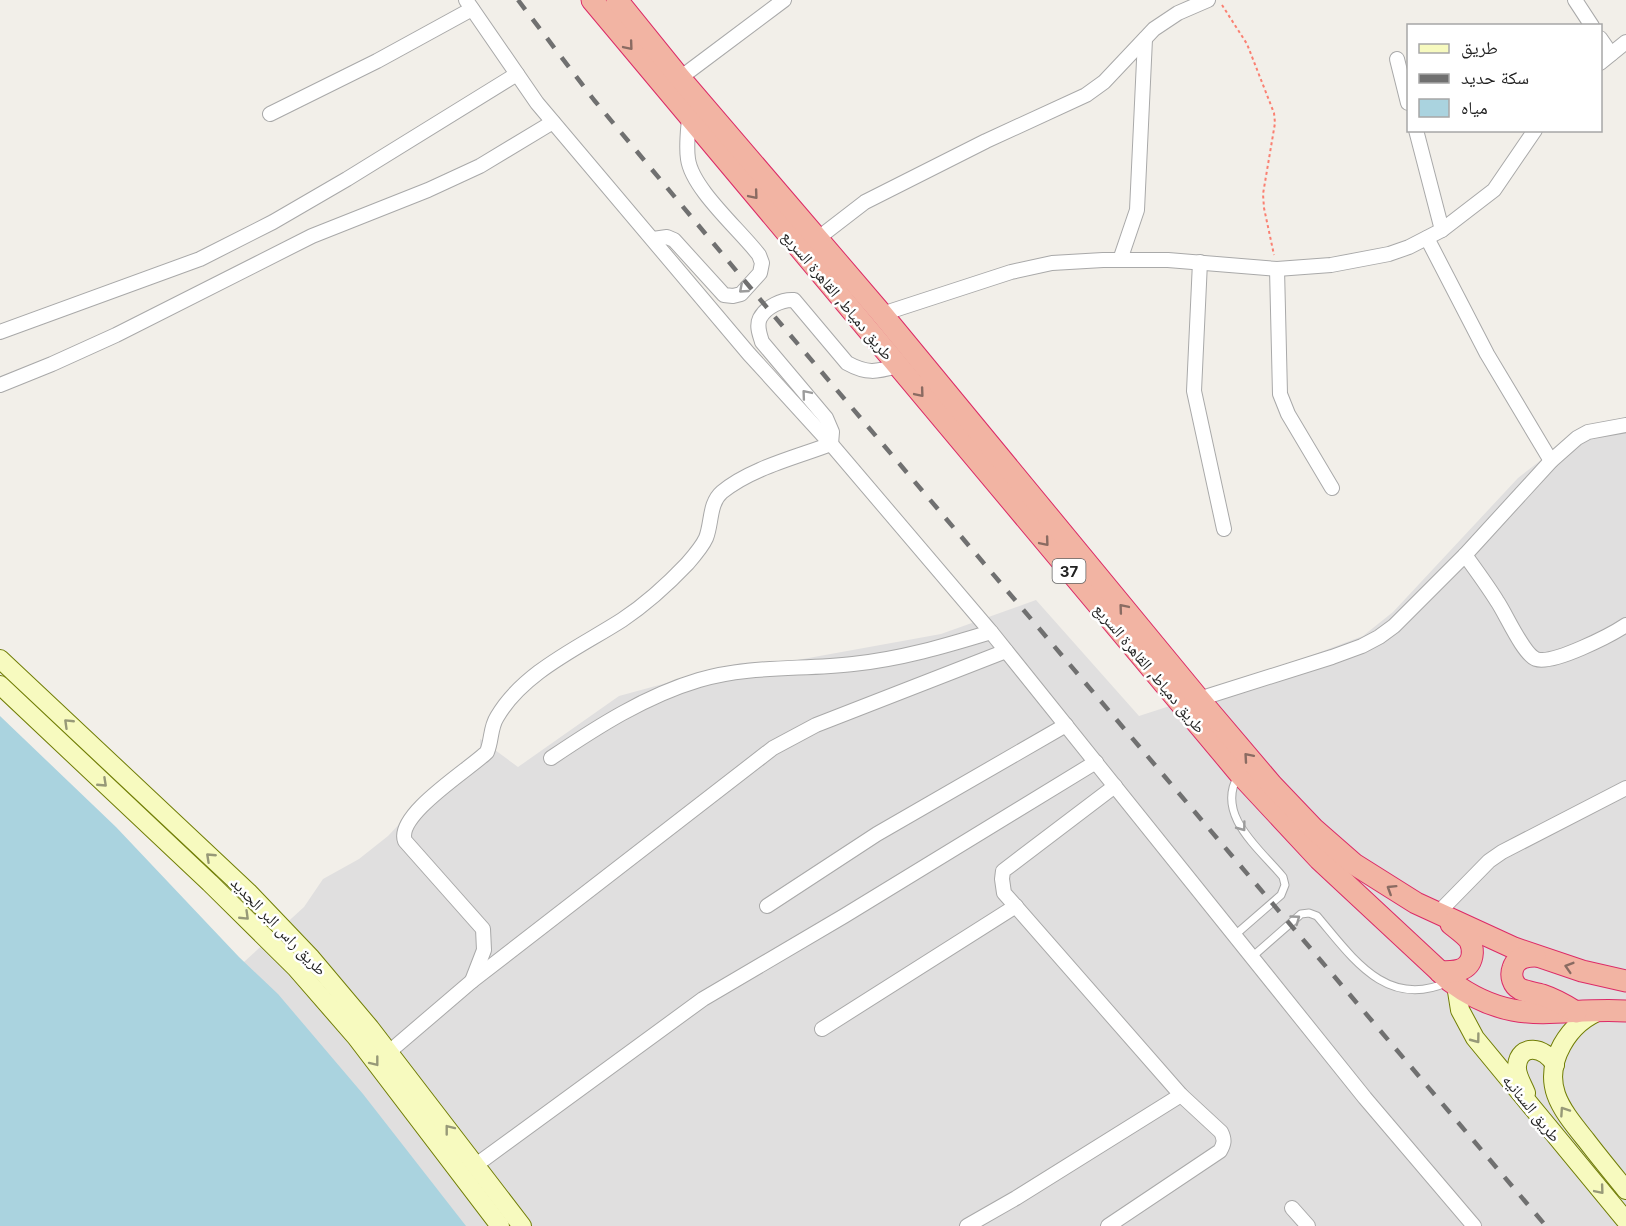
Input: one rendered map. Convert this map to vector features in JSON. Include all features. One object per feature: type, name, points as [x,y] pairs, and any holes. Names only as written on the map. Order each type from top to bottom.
[{"type":"highway","name":"طريق دمياط, القاهرة السريع","points":[[592,0],[1239,774],[1319,859],[1449,980],[1493,1005],[1535,1014],[1626,1011]]},
{"type":"highway","name":"طريق دمياط, القاهرة السريع","points":[[622,2],[680,78],[882,315],[1199,699],[1272,785],[1334,847],[1386,886],[1492,939],[1582,971],[1626,981]]},
{"type":"highway","points":[[1437,913],[1470,942],[1473,951],[1471,961],[1449,980]]},
{"type":"highway","points":[[1535,956],[1527,956],[1513,966],[1514,984],[1520,989],[1544,996],[1576,1012]]},
{"type":"main road","name":"طريق راس البر الجديد","points":[[0,659],[270,914],[331,981],[389,1052],[522,1226]]},
{"type":"main road","name":"طريق راس البر الجديد","points":[[0,685],[239,910],[296,968],[375,1061],[500,1226]]},
{"type":"main road","name":"طريق السنانيه","points":[[1449,980],[1471,1031],[1528,1104],[1626,1221]]},
{"type":"main road","name":"طريق السنانيه","points":[[1605,1010],[1590,1016],[1572,1030],[1559,1050],[1553,1082],[1560,1106],[1626,1191]]},
{"type":"main road","points":[[1528,1104],[1517,1069],[1520,1057],[1530,1050],[1541,1050],[1548,1054],[1555,1065]]},
{"type":"street","points":[[680,78],[784,0]]},
{"type":"street","points":[[817,239],[873,197],[1086,95],[1104,82],[1145,39],[1171,17],[1208,0]]},
{"type":"street","points":[[1575,0],[1591,24]]},
{"type":"street","points":[[270,114],[377,61],[469,4],[553,122],[749,354],[831,444],[991,632],[1365,1098],[1474,1226]]},
{"type":"street","points":[[1120,260],[1137,210],[1145,39]]},
{"type":"street","points":[[1606,58],[1626,42]]},
{"type":"street","points":[[1397,59],[1407,99]]},
{"type":"street","points":[[0,332],[200,259],[273,222],[517,74]]},
{"type":"street","points":[[653,239],[667,237],[674,240],[724,295],[741,294],[762,268],[759,255],[700,187],[691,172],[687,148],[689,118]]},
{"type":"street","points":[[0,384],[52,364],[116,335],[312,236],[439,186],[480,166],[553,122]]},
{"type":"street","points":[[1417,132],[1442,230]]},
{"type":"street","points":[[882,315],[1029,268],[1052,263],[1120,260],[1200,262],[1277,269],[1331,265],[1389,254],[1442,230],[1494,190],[1534,132]]},
{"type":"street","points":[[1427,238],[1486,354],[1551,461]]},
{"type":"street","points":[[1200,262],[1194,392],[1224,530]]},
{"type":"street","points":[[1277,269],[1280,394],[1288,414],[1332,488]]},
{"type":"street","points":[[831,444],[832,432],[826,418],[762,342],[758,329],[760,318],[779,302],[785,299],[794,300],[847,363],[858,369],[877,372],[897,366]]},
{"type":"street","points":[[1199,699],[1332,657],[1379,637],[1394,626],[1466,555],[1551,461],[1577,438],[1588,432],[1626,425]]},
{"type":"street","points":[[472,981],[484,950],[483,929],[405,841],[403,833],[408,822],[447,783],[487,752],[492,725],[527,682],[555,661],[624,618],[660,591],[689,562],[705,540],[712,508],[720,493],[756,472],[831,444]]},
{"type":"street","points":[[1466,555],[1498,602],[1524,647],[1532,657],[1538,660],[1553,658],[1586,646],[1626,625]]},
{"type":"street","points":[[551,758],[590,731],[661,693],[700,679],[745,671],[889,660],[925,652],[991,632]]},
{"type":"street","points":[[389,1052],[472,981],[773,748],[816,725],[1006,651]]},
{"type":"street","points":[[767,906],[877,834],[1066,725]]},
{"type":"street","points":[[476,1165],[703,999],[1096,762]]},
{"type":"street","points":[[1108,1226],[1220,1151],[1224,1145],[1221,1132],[1181,1095],[1004,893],[1002,879],[1004,871],[1115,786]]},
{"type":"street","points":[[1437,913],[1483,866],[1502,852],[1626,788]]},
{"type":"street","points":[[822,1029],[1016,906]]},
{"type":"street","points":[[967,1226],[1181,1095]]},
{"type":"street","points":[[1292,1208],[1308,1226]]},
{"type":"lane","points":[[1235,935],[1281,895],[1285,887],[1283,877],[1235,818],[1231,795],[1239,774]]},
{"type":"lane","points":[[1252,957],[1299,915],[1309,913],[1317,916],[1362,968],[1381,981],[1392,986],[1415,990],[1439,986],[1449,980]]},
{"type":"path","points":[[1219,0],[1248,44],[1272,105],[1275,123],[1263,194],[1277,269]]},
{"type":"shaded area","points":[[1626,417],[1626,1226],[0,1226],[0,1142],[24,1163],[304,907],[323,879],[359,859],[388,836],[441,780],[480,748],[480,739],[518,767],[619,696],[740,663],[792,661],[941,634],[1036,600],[1139,716],[1219,690],[1363,636],[1393,612],[1518,478],[1584,427]]},
{"type":"water","points":[[0,716],[116,827],[239,957],[278,994],[363,1094],[466,1226],[0,1226]]},
{"type":"railway","points":[[518,0],[594,100],[769,310],[1546,1226]]}]
